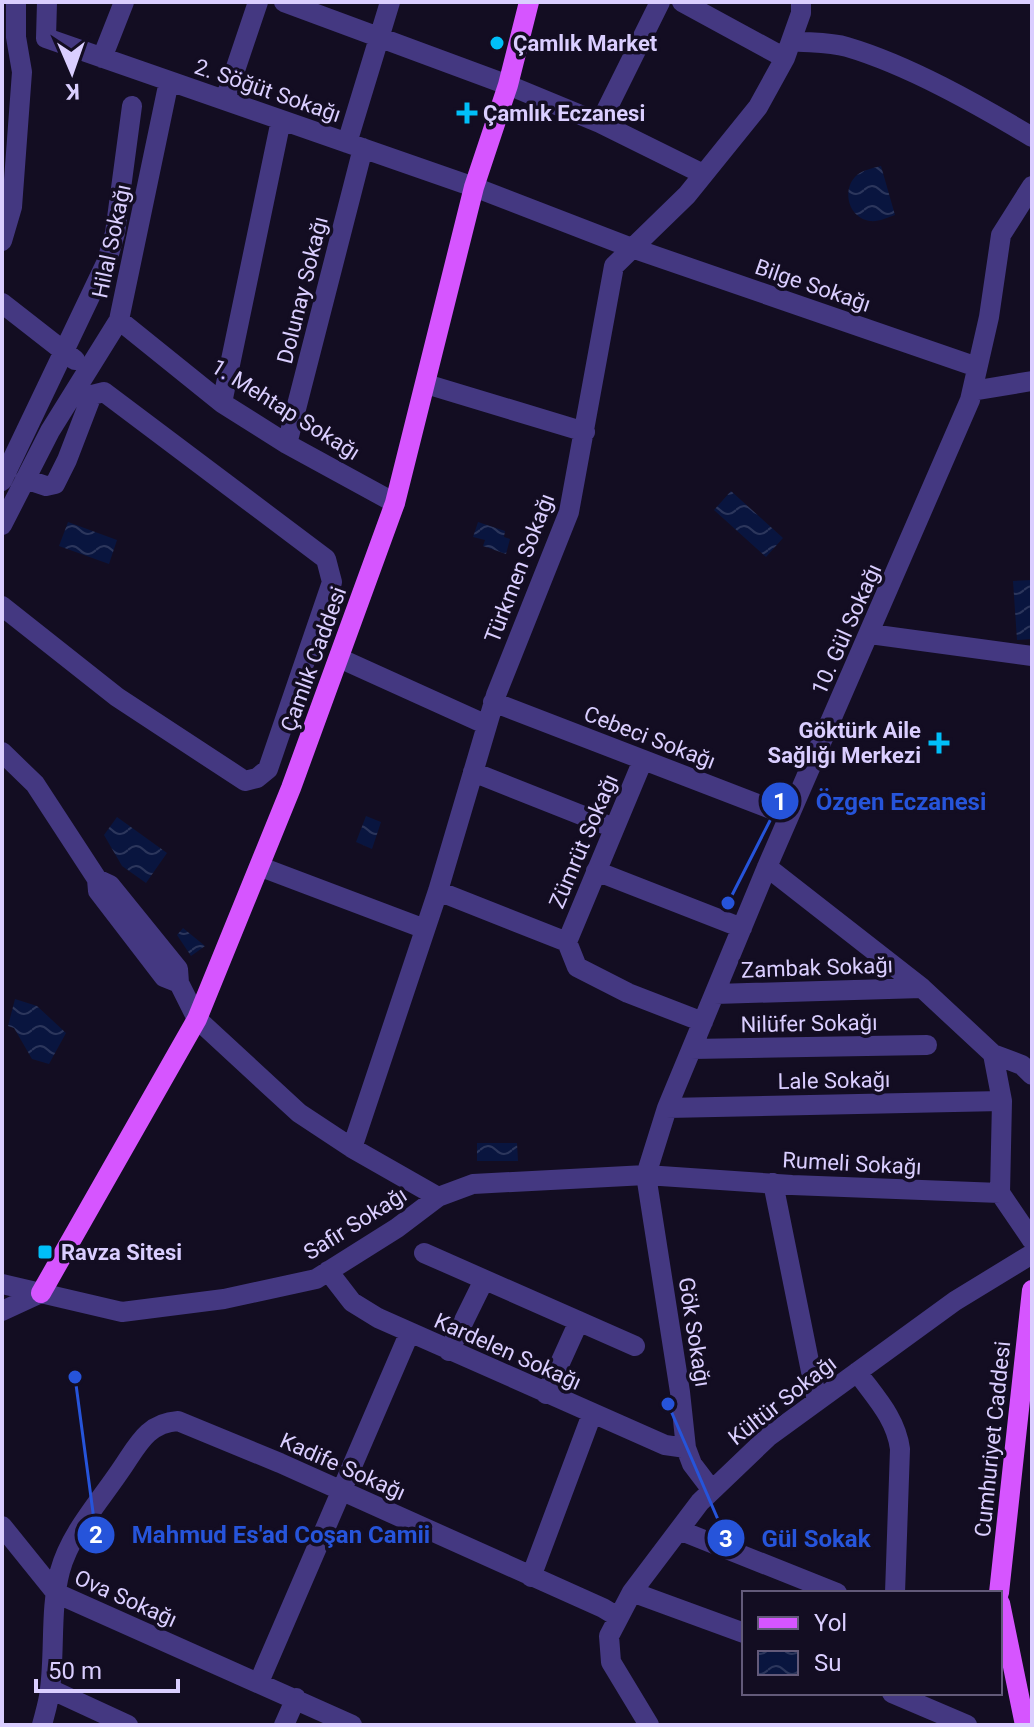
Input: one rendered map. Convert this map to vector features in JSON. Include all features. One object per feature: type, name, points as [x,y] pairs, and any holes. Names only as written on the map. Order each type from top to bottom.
[{"type":"main road","name":"Çamlık Caddesi","points":[[41,1293],[197,1019],[261,867],[395,503],[474,187],[508,85],[529,2]]},
{"type":"main road","name":"Cumhuriyet Caddesi","points":[[999,1591],[1024,1438],[1032,1290]]},
{"type":"main road","points":[[1002,1626],[1005,1660],[1025,1725]]},
{"type":"street","points":[[2,241],[12,207],[22,72],[16,37],[16,2]]},
{"type":"street","name":"2. Söğüt Sokağı","points":[[47,2],[46,38],[474,187]]},
{"type":"street","points":[[102,58],[124,2]]},
{"type":"street","points":[[225,100],[258,2]]},
{"type":"street","points":[[284,2],[508,85],[600,123],[703,174]]},
{"type":"street","name":"Dolunay Sokağı","points":[[287,444],[378,37],[390,2]]},
{"type":"street","points":[[600,123],[660,2]]},
{"type":"street","points":[[682,2],[788,50],[845,46],[891,64],[985,109],[1032,137]]},
{"type":"street","name":"Türkmen Sokağı","points":[[352,1148],[438,891],[493,702],[569,512],[614,266],[687,195],[758,107],[788,50],[801,13],[801,2]]},
{"type":"street","name":"Hilal Sokağı","points":[[2,525],[50,431],[119,320],[169,81]]},
{"type":"street","points":[[2,481],[96,288],[112,247],[132,106]]},
{"type":"street","points":[[222,403],[281,120]]},
{"type":"street","name":"10. Gül Sokağı","points":[[646,1175],[667,1108],[767,867],[870,634],[972,391],[989,317],[1001,235],[1032,186]]},
{"type":"street","name":"Bilge Sokağı","points":[[474,187],[632,248],[977,367]]},
{"type":"street","points":[[2,303],[88,370]]},
{"type":"street","name":"1. Mehtap Sokağı","points":[[119,320],[222,403],[287,444],[395,503]]},
{"type":"street","points":[[972,391],[1032,381]]},
{"type":"street","points":[[426,384],[585,432]]},
{"type":"street","points":[[2,606],[117,697],[245,781],[257,778],[268,769],[332,582],[326,559],[104,392],[92,395],[55,484],[46,486],[29,472]]},
{"type":"street","points":[[870,634],[1032,656]]},
{"type":"street","points":[[339,658],[487,725]]},
{"type":"street","name":"Cebeci Sokağı","points":[[493,702],[789,816]]},
{"type":"street","points":[[2,752],[35,784],[97,879],[98,891],[164,977],[179,983],[197,1019],[299,1113],[352,1148],[438,1197]]},
{"type":"street","name":"Zümrüt Sokağı","points":[[567,942],[643,760]]},
{"type":"street","points":[[473,772],[614,828]]},
{"type":"street","points":[[261,867],[425,929]]},
{"type":"street","points":[[767,867],[922,988],[993,1054],[1022,1065],[1032,1075]]},
{"type":"street","points":[[596,871],[742,928]]},
{"type":"street","points":[[438,891],[567,942],[577,967],[628,993],[703,1022]]},
{"type":"street","name":"Zambak Sokağı","points":[[715,994],[922,988]]},
{"type":"street","name":"Nilüfer Sokağı","points":[[692,1049],[927,1045]]},
{"type":"street","points":[[993,1054],[1002,1101],[1000,1193],[1032,1240]]},
{"type":"street","name":"Lale Sokağı","points":[[667,1108],[1002,1101]]},
{"type":"street","name":"Safir Sokağı","points":[[2,1284],[122,1312],[224,1299],[316,1279],[397,1228],[438,1197],[473,1184],[646,1175]]},
{"type":"street","name":"Rumeli Sokağı","points":[[646,1175],[1000,1193]]},
{"type":"street","name":"Gök Sokağı","points":[[646,1175],[686,1448],[692,1464],[711,1489]]},
{"type":"street","points":[[773,1183],[817,1401]]},
{"type":"street","points":[[424,1253],[635,1346]]},
{"type":"street","name":"Kültür Sokağı","points":[[650,1724],[611,1662],[609,1636],[632,1592],[711,1489],[768,1437],[817,1401],[955,1301],[1032,1254]]},
{"type":"street","name":"Kardelen Sokağı","points":[[328,1271],[352,1302],[409,1334],[665,1445],[686,1448]]},
{"type":"street","points":[[449,1351],[484,1280]]},
{"type":"street","points":[[2,1311],[41,1293]]},
{"type":"street","points":[[546,1394],[579,1321]]},
{"type":"street","points":[[259,1682],[409,1334]]},
{"type":"street","points":[[857,1372],[894,1423],[899,1436],[895,1591]]},
{"type":"street","points":[[531,1577],[592,1414]]},
{"type":"street","name":"Kadife Sokağı","points":[[56,1593],[60,1570],[76,1534],[140,1443],[154,1426],[178,1421],[342,1491],[618,1617]]},
{"type":"street","points":[[2,1526],[56,1593],[50,1689],[42,1725]]},
{"type":"street","points":[[679,1530],[832,1591]]},
{"type":"street","points":[[632,1592],[742,1632]]},
{"type":"street","name":"Ova Sokağı","points":[[56,1593],[352,1725]]},
{"type":"street","points":[[50,1689],[128,1725]]},
{"type":"street","points":[[897,1695],[967,1725]]},
{"type":"street","points":[[284,1725],[296,1698]]},
{"type":"water","points":[[881,166],[895,215],[879,220],[862,219],[849,202],[849,188],[859,173]]},
{"type":"water","points":[[731,491],[783,538],[766,557],[714,510]]},
{"type":"water","points":[[68,522],[117,540],[109,564],[59,546]]},
{"type":"water","points":[[478,522],[505,531],[504,537],[510,539],[506,554],[483,546],[485,540],[473,537]]},
{"type":"water","points":[[1032,580],[1032,639],[1017,640],[1013,581]]},
{"type":"water","points":[[366,816],[381,822],[372,849],[356,842]]},
{"type":"water","points":[[117,817],[167,853],[146,883],[122,866],[104,835]]},
{"type":"water","points":[[183,928],[205,946],[191,956],[177,935]]},
{"type":"water","points":[[15,999],[37,1006],[66,1033],[49,1064],[32,1059],[14,1028],[8,1026]]},
{"type":"water","points":[[477,1143],[517,1143],[518,1161],[477,1161]]},
{"type":"place","name":"Çamlık Market","points":[[497,43]]},
{"type":"place","name":"Çamlık Eczanesi","points":[[467,113]]},
{"type":"place","name":"Göktürk Aile Sağlığı Merkezi","points":[[939,743]]},
{"type":"place","name":"Özgen Eczanesi","points":[[728,903]]},
{"type":"place","name":"Ravza Sitesi","points":[[45,1252]]},
{"type":"place","name":"Mahmud Es'ad Coşan Camii","points":[[75,1377]]},
{"type":"place","name":"Gül Sokak","points":[[668,1404]]}]
